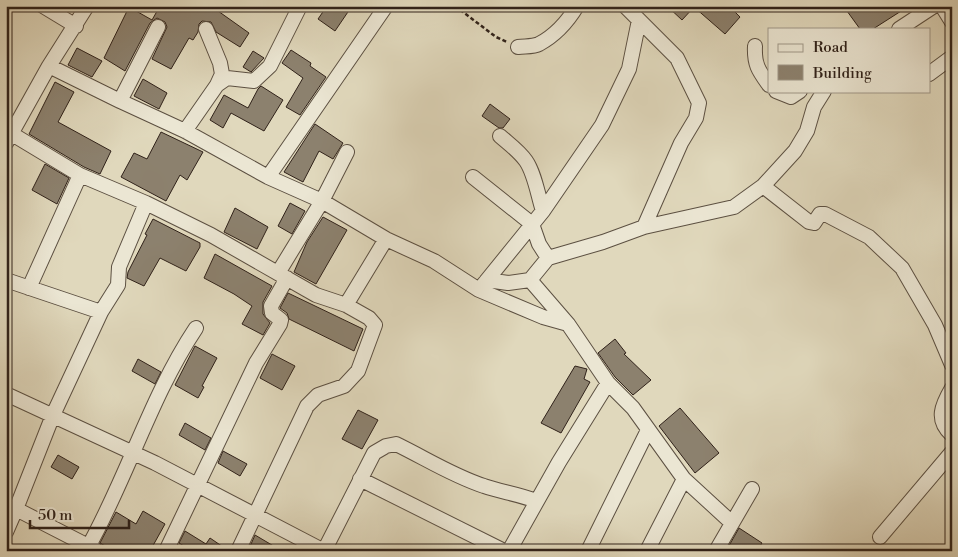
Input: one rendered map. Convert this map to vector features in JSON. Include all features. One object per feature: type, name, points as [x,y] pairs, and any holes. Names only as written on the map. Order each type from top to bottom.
[{"type":"street","points":[[43,6],[76,26]]},
{"type":"street","points":[[87,6],[49,66],[9,138],[80,175],[146,203],[211,235],[316,295],[346,305],[370,318],[375,325],[358,371],[344,386],[318,395],[307,406],[238,551]]},
{"type":"street","points":[[217,85],[227,78],[254,81],[265,72],[270,66],[300,6]]},
{"type":"street","points":[[268,177],[386,6]]},
{"type":"street","points":[[518,46],[537,45],[555,32],[577,6]]},
{"type":"street","points":[[625,6],[677,58],[699,103],[696,118],[681,143],[644,227]]},
{"type":"street","points":[[901,28],[934,6]]},
{"type":"street","points":[[942,6],[952,22]]},
{"type":"street","points":[[483,285],[543,211],[602,125],[629,69],[639,20]]},
{"type":"street","points":[[120,101],[158,27]]},
{"type":"street","points":[[185,130],[217,85],[222,74],[220,63],[206,29]]},
{"type":"street","points":[[755,46],[754,58],[757,69],[768,84]]},
{"type":"street","points":[[930,73],[952,57]]},
{"type":"street","points":[[49,66],[185,130],[268,177],[322,201],[386,239],[483,285],[543,317],[568,324]]},
{"type":"street","points":[[778,92],[791,97],[798,92]]},
{"type":"street","points":[[483,285],[530,280],[548,258],[603,242],[644,227],[734,207],[764,186],[795,151],[808,131],[814,107],[823,92]]},
{"type":"street","points":[[500,136],[519,152],[527,162],[543,211]]},
{"type":"street","points":[[166,551],[256,363],[280,324],[281,320],[272,313],[271,306],[283,276],[347,152]]},
{"type":"street","points":[[29,288],[80,175]]},
{"type":"street","points":[[473,177],[532,224],[539,244],[548,258]]},
{"type":"street","points":[[764,186],[809,222],[814,223],[820,214],[825,214],[869,237],[878,245],[902,268],[935,325],[952,365]]},
{"type":"street","points":[[6,532],[11,507],[101,312],[118,285],[119,267],[146,203]]},
{"type":"street","points":[[346,305],[386,239]]},
{"type":"street","points":[[6,280],[101,312]]},
{"type":"street","points":[[530,280],[568,324],[608,383],[633,408],[684,479],[732,523]]},
{"type":"street","points":[[11,507],[91,549],[178,354],[196,328]]},
{"type":"street","points":[[509,551],[536,501],[608,383]]},
{"type":"street","points":[[952,388],[944,400],[940,417],[943,426],[952,435]]},
{"type":"street","points":[[6,394],[134,453],[324,551],[374,453],[386,446],[396,444],[459,476],[536,501]]},
{"type":"street","points":[[588,551],[648,430]]},
{"type":"street","points":[[880,538],[952,452]]},
{"type":"street","points":[[360,479],[504,551]]},
{"type":"street","points":[[647,551],[684,479]]},
{"type":"street","points":[[716,551],[752,489]]},
{"type":"path","points":[[455,6],[496,37],[518,46]]},
{"type":"building","points":[[160,6],[211,6],[249,33],[240,47],[216,32],[211,22],[202,21],[193,40],[189,38],[171,69],[152,59],[167,27],[165,22],[157,18],[150,23],[125,71],[104,58],[129,7],[152,20]]},
{"type":"building","points":[[327,6],[352,6],[335,31],[318,19]]},
{"type":"building","points":[[667,6],[729,6],[740,17],[725,34],[694,7],[682,20]]},
{"type":"building","points":[[858,6],[909,6],[875,28],[859,28],[847,11]]},
{"type":"building","points":[[77,48],[102,61],[92,77],[68,65]]},
{"type":"building","points":[[291,50],[311,63],[310,66],[326,77],[300,115],[286,107],[303,78],[282,63]]},
{"type":"building","points":[[253,51],[264,58],[251,72],[243,67]]},
{"type":"building","points":[[143,79],[167,93],[159,109],[134,96]]},
{"type":"building","points":[[55,82],[74,92],[58,122],[111,151],[100,174],[84,167],[29,134]]},
{"type":"building","points":[[261,86],[283,100],[264,131],[231,113],[223,128],[210,120],[224,95],[248,108]]},
{"type":"building","points":[[490,104],[510,119],[503,128],[499,128],[482,116]]},
{"type":"building","points":[[315,124],[343,143],[333,159],[319,151],[303,182],[284,172]]},
{"type":"building","points":[[161,132],[203,152],[187,180],[180,175],[166,201],[121,177],[134,153],[147,159]]},
{"type":"building","points":[[45,164],[69,178],[57,204],[32,190]]},
{"type":"building","points":[[290,203],[305,211],[292,234],[278,226]]},
{"type":"building","points":[[235,208],[268,227],[257,249],[224,232]]},
{"type":"building","points":[[323,217],[347,230],[316,284],[294,272],[307,242]]},
{"type":"building","points":[[153,219],[200,243],[200,247],[186,271],[160,258],[144,286],[127,278],[128,272]]},
{"type":"building","points":[[215,254],[272,286],[263,302],[263,314],[270,323],[263,335],[242,324],[252,306],[204,278]]},
{"type":"building","points":[[288,293],[363,329],[354,351],[289,319],[287,313],[280,308]]},
{"type":"building","points":[[615,339],[626,353],[624,354],[651,380],[633,395],[615,377],[598,353]]},
{"type":"building","points":[[195,346],[217,358],[202,386],[204,387],[198,398],[175,385]]},
{"type":"building","points":[[272,354],[295,366],[282,390],[260,378]]},
{"type":"building","points":[[138,359],[161,372],[155,384],[132,371]]},
{"type":"building","points":[[575,366],[587,369],[584,379],[590,382],[561,433],[541,423]]},
{"type":"building","points":[[680,408],[719,453],[695,473],[659,426]]},
{"type":"building","points":[[358,410],[378,420],[362,449],[342,439]]},
{"type":"building","points":[[185,423],[211,438],[205,450],[179,435]]},
{"type":"building","points":[[223,451],[247,464],[240,476],[218,463]]},
{"type":"building","points":[[58,455],[79,467],[72,479],[51,467]]},
{"type":"building","points":[[143,511],[165,524],[150,551],[114,551],[100,543],[116,512],[136,524]]},
{"type":"building","points":[[739,528],[762,543],[757,551],[726,551]]},
{"type":"building","points":[[185,531],[206,544],[210,538],[229,551],[192,551],[179,543]]},
{"type":"building","points":[[255,535],[282,551],[248,551]]}]
